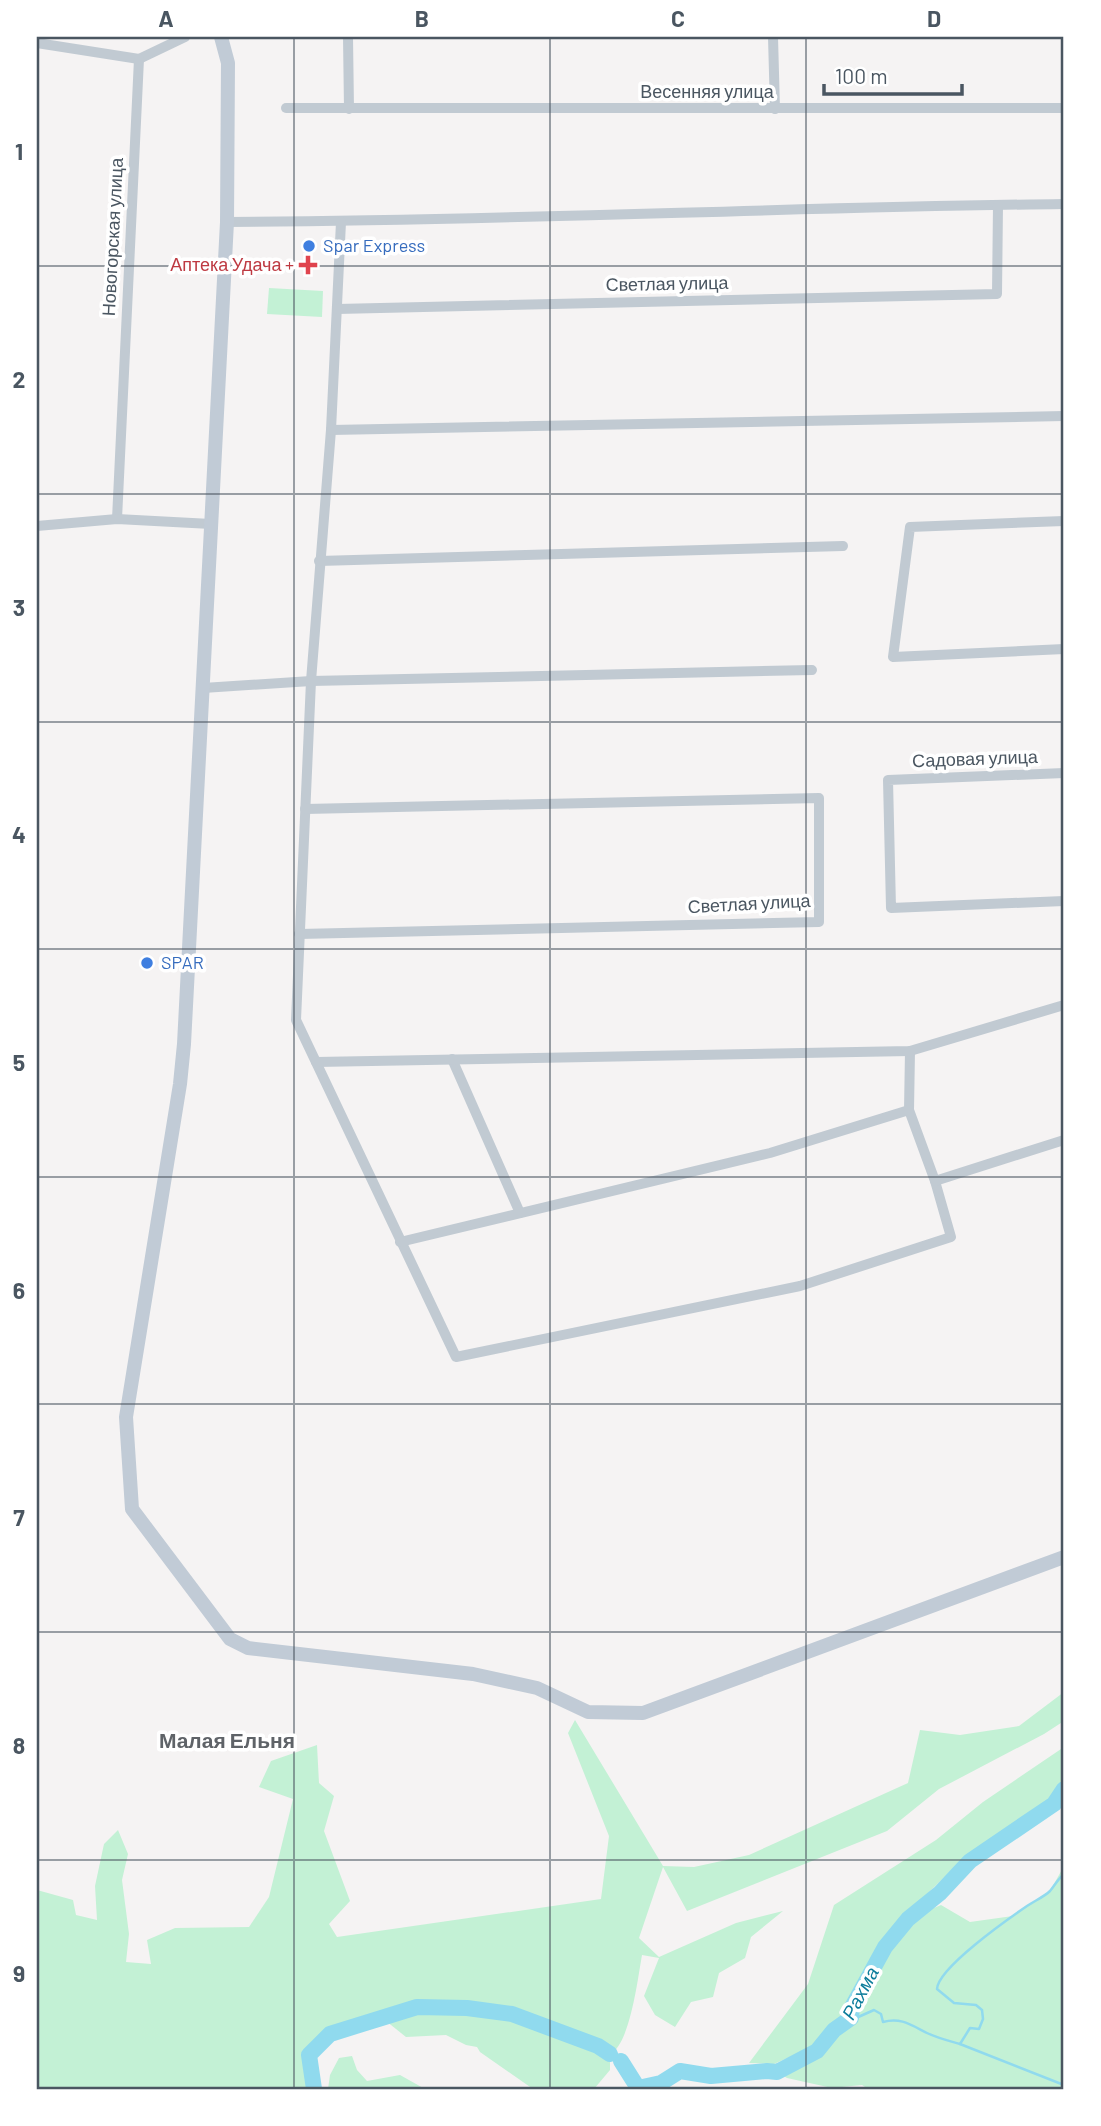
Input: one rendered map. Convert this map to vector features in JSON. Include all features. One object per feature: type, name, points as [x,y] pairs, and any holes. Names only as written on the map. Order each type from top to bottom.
[{"type":"street","points":[[37,43],[139,60],[185,37]]},
{"type":"street","points":[[221,37],[228,63],[227,222],[180,1084],[126,1417],[132,1509],[230,1639],[248,1648],[473,1674],[537,1688],[588,1712],[643,1713],[1064,1557]]},
{"type":"street","points":[[348,37],[349,109]]},
{"type":"street","points":[[773,37],[775,109]]},
{"type":"street","name":"Новогорская улица","points":[[117,519],[139,60]]},
{"type":"street","name":"Весенняя улица","points":[[286,108],[1064,108]]},
{"type":"street","points":[[227,222],[341,222],[1064,204]]},
{"type":"street","name":"Светлая улица","points":[[337,309],[998,294],[998,205]]},
{"type":"street","points":[[341,222],[331,430],[311,681],[296,1020],[456,1357],[800,1286],[951,1237],[935,1181],[909,1110],[910,1051]]},
{"type":"street","points":[[331,430],[1064,416]]},
{"type":"street","points":[[37,526],[117,519],[211,524]]},
{"type":"street","points":[[1064,522],[910,527],[892,657],[1064,649]]},
{"type":"street","points":[[319,561],[843,546]]},
{"type":"street","points":[[202,688],[311,681],[812,670]]},
{"type":"street","name":"Садовая улица","points":[[1064,773],[888,780],[891,908],[1064,901]]},
{"type":"street","name":"Светлая улица","points":[[299,934],[819,922],[819,798],[305,809]]},
{"type":"street","points":[[316,1062],[910,1051],[1064,1005]]},
{"type":"street","points":[[452,1059],[520,1213]]},
{"type":"street","points":[[400,1242],[770,1153],[909,1110]]},
{"type":"street","points":[[935,1181],[1064,1140]]},
{"type":"green space","points":[[269,288],[323,291],[322,317],[267,314]]},
{"type":"green space","points":[[1064,1692],[1064,1721],[939,1789],[887,1831],[687,1911],[663,1867],[639,1938],[659,1957],[736,1923],[783,1911],[751,1937],[745,1958],[719,1973],[713,1997],[691,2002],[675,2027],[655,2015],[644,1996],[659,1958],[642,1955],[628,2025],[617,2048],[610,2054],[610,2070],[594,2089],[533,2089],[480,2052],[477,2047],[466,2045],[446,2035],[406,2037],[381,2017],[330,2034],[309,2055],[314,2089],[37,2089],[37,1890],[73,1900],[76,1915],[97,1920],[95,1886],[104,1844],[118,1830],[128,1854],[122,1880],[129,1934],[126,1962],[151,1964],[147,1940],[175,1928],[249,1927],[269,1897],[293,1799],[259,1787],[271,1761],[317,1745],[319,1783],[334,1796],[324,1831],[350,1901],[329,1924],[337,1937],[601,1899],[609,1836],[568,1733],[575,1720],[663,1866],[694,1867],[749,1855],[908,1783],[920,1730],[960,1735],[1019,1726]]},
{"type":"green space","points":[[1064,1747],[1064,1781],[1049,1802],[957,1865],[900,1920],[887,1943],[908,1919],[941,1905],[970,1922],[1013,1916],[1050,1891],[1064,1866],[1064,2089],[868,2089],[862,2085],[832,2088],[787,2078],[777,2072],[817,2051],[834,2030],[851,2018],[852,2007],[878,1957],[843,2017],[814,2046],[774,2064],[749,2063],[808,1984],[834,1905],[936,1840],[983,1802]]},
{"type":"green space","points":[[352,2056],[357,2070],[367,2081],[400,2075],[425,2089],[328,2089],[330,2075],[339,2058]]},
{"type":"waterway","name":"Рахма","points":[[621,2061],[638,2088],[661,2083],[680,2071],[711,2076],[777,2072],[817,2051],[834,2030],[851,2018],[852,2007],[885,1947],[908,1919],[940,1893],[970,1861],[1054,1804],[1064,1789]]},
{"type":"waterway","points":[[851,2018],[874,2010],[881,2014],[883,2022],[895,2020],[906,2023],[960,2044],[970,2028],[979,2029],[983,2019],[982,2010],[976,2005],[954,2003],[937,1989],[940,1980],[975,1945],[1048,1893],[1064,1874]]},
{"type":"waterway","name":"Рахма","points":[[314,2089],[309,2055],[330,2034],[417,2007],[467,2008],[512,2014],[598,2046],[610,2054]]},
{"type":"waterway","points":[[960,2044],[1064,2085]]},
{"type":"place","name":"Spar Express","points":[[309,246]]},
{"type":"place","name":"Аптека Удача +","points":[[308,265]]},
{"type":"place","name":"SPAR","points":[[147,963]]},
{"type":"district","name":"Малая Ельня","points":[[227,1741]]}]
